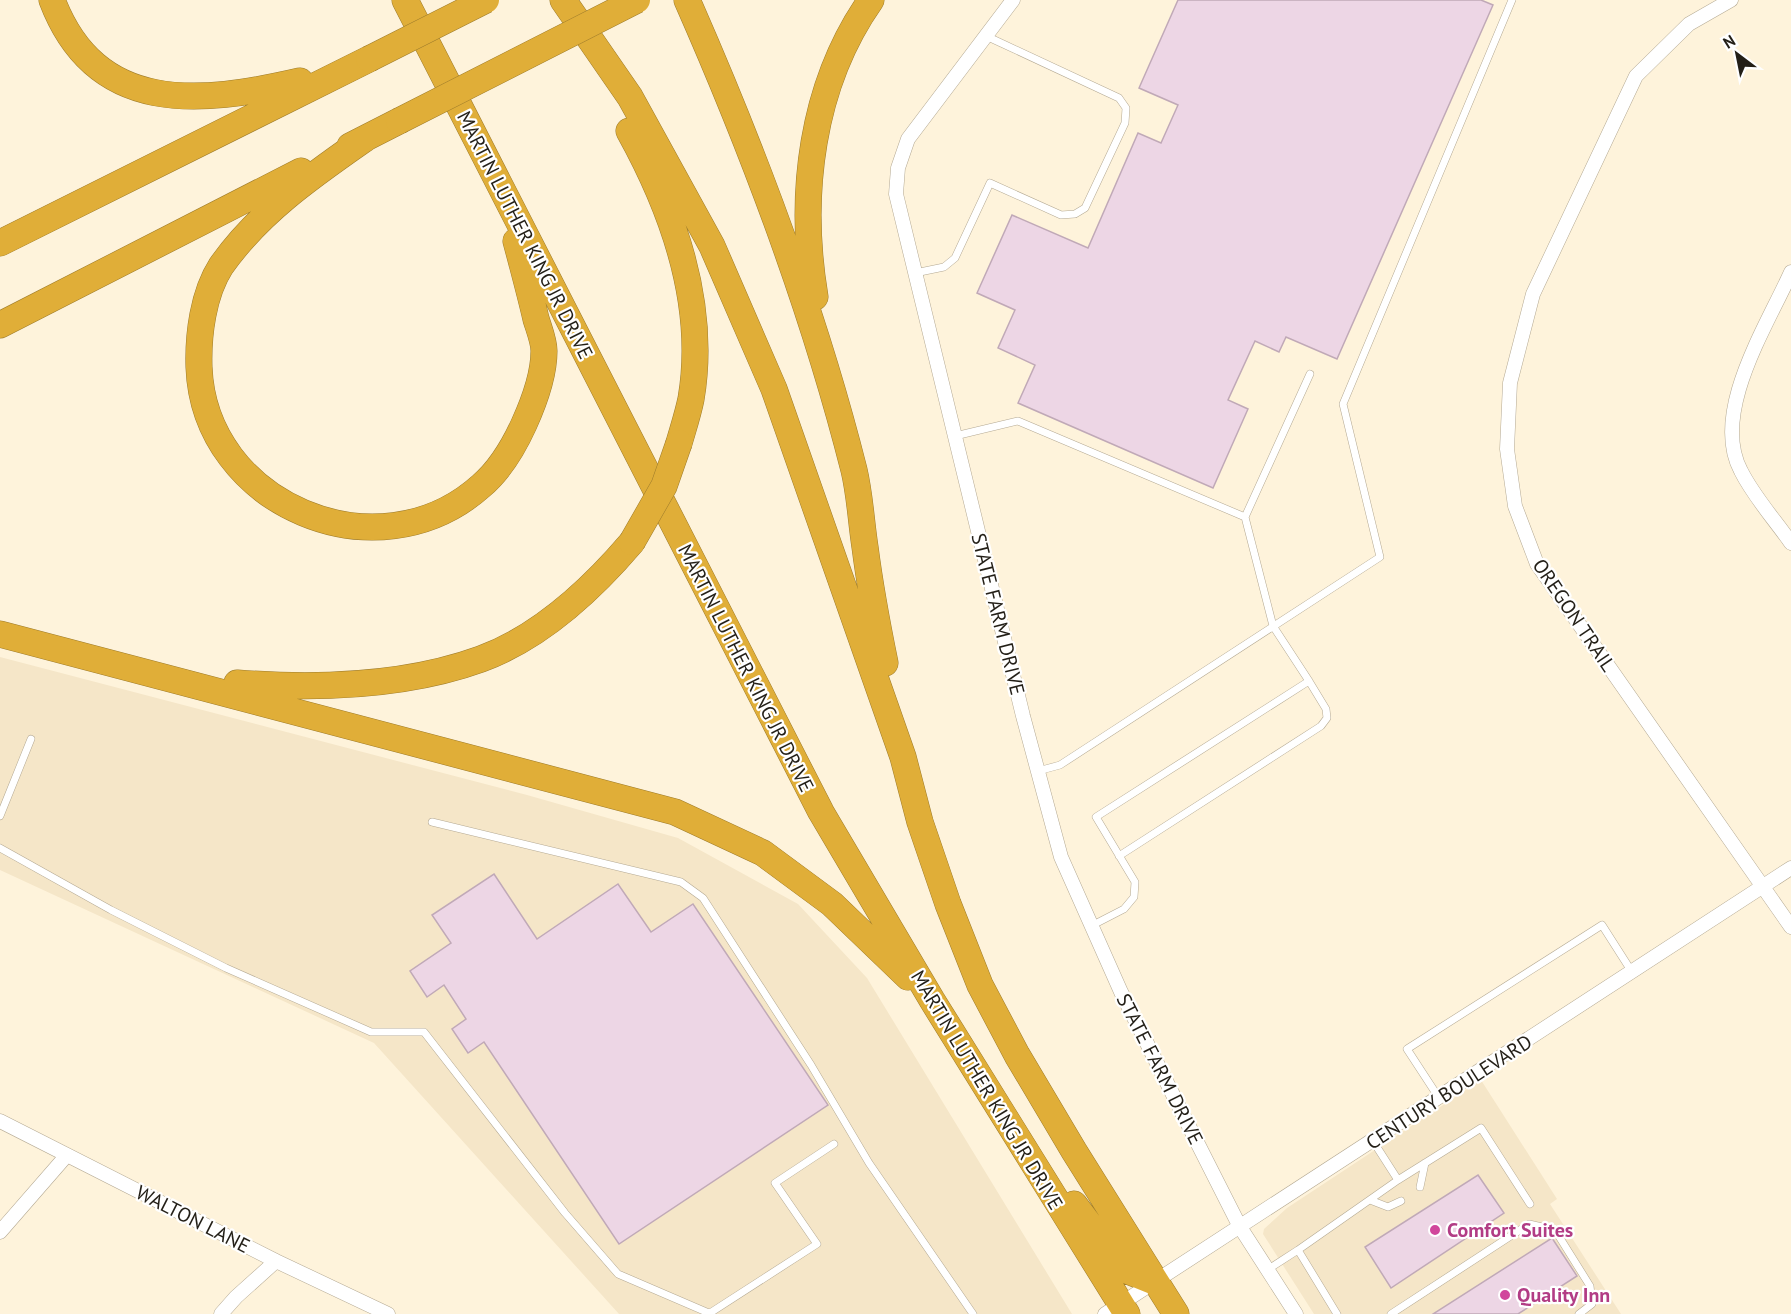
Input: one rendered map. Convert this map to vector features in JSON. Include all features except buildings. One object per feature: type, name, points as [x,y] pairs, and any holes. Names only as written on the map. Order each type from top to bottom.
[{"type":"highway","points":[[52,0],[66,31],[79,49],[96,64],[134,88],[163,96],[216,96],[262,90],[341,72]]},
{"type":"highway","name":"MARTIN LUTHER KING JR DRIVE","points":[[405,0],[821,813],[932,1000],[1124,1311]]},
{"type":"highway","points":[[0,243],[486,0]]},
{"type":"highway","points":[[179,680],[289,687],[355,685],[433,672],[482,659],[520,640],[564,609],[592,585],[632,542],[664,486],[691,398],[694,342],[691,294],[681,246],[642,156],[555,0]]},
{"type":"highway","points":[[563,0],[630,97],[712,246],[778,400],[903,757]]},
{"type":"highway","points":[[0,325],[637,0]]},
{"type":"highway","points":[[687,0],[734,106],[791,261],[830,383],[855,473],[872,597],[903,757],[920,822],[948,904],[980,985],[1051,1113],[1176,1314]]},
{"type":"highway","points":[[830,383],[812,279],[807,198],[823,99],[841,51],[872,0]]},
{"type":"highway","points":[[366,138],[299,184],[250,231],[220,268],[206,303],[198,345],[200,380],[207,415],[225,451],[247,476],[272,497],[301,513],[331,523],[361,527],[403,523],[442,511],[481,486],[514,446],[534,402],[544,350],[505,194]]},
{"type":"highway","points":[[0,634],[675,812],[763,853],[832,904],[932,1000]]},
{"type":"highway","points":[[1004,1118],[1024,1136],[1123,1269],[1155,1282]]},
{"type":"street","name":"STATE FARM DRIVE","points":[[1013,0],[908,139],[898,168],[896,194],[1037,771],[1061,857],[1121,992],[1240,1227],[1296,1314]]},
{"type":"street","name":"OREGON TRAIL","points":[[1731,0],[1689,24],[1636,76],[1533,294],[1510,383],[1507,448],[1515,506],[1537,564],[1791,927]]},
{"type":"street","points":[[1791,272],[1737,390],[1731,438],[1740,470],[1791,543]]},
{"type":"street","name":"CENTURY BOULEVARD","points":[[1124,1311],[1155,1282],[1633,973],[1791,868]]},
{"type":"street","name":"WALTON LANE","points":[[0,1121],[276,1261],[388,1314]]},
{"type":"street","points":[[0,1232],[67,1155]]},
{"type":"street","points":[[221,1314],[236,1297],[276,1261]]},
{"type":"lane","points":[[1037,771],[1060,765],[1380,557],[1343,404],[1512,0]]},
{"type":"lane","points":[[915,273],[944,267],[955,258],[990,183],[1061,215],[1075,214],[1085,208],[1125,123],[1126,108],[1119,98],[986,36]]},
{"type":"lane","points":[[1119,856],[1321,726],[1327,718],[1326,709],[1274,626],[1245,517],[1310,374]]},
{"type":"lane","points":[[955,436],[1018,421],[1245,517]]},
{"type":"lane","points":[[1091,926],[1124,909],[1134,897],[1135,882],[1096,817],[1309,681]]},
{"type":"lane","points":[[0,816],[31,739]]},
{"type":"lane","points":[[432,822],[681,882],[704,898],[811,1065],[869,1163],[973,1314]]},
{"type":"lane","points":[[0,848],[111,910],[205,957],[371,1032],[424,1032],[565,1213],[618,1274],[710,1314],[816,1244],[775,1183],[834,1144]]},
{"type":"lane","points":[[1438,1098],[1407,1049],[1602,925],[1633,973]]},
{"type":"lane","points":[[1267,1270],[1398,1180],[1481,1128],[1530,1204]]},
{"type":"lane","points":[[1373,1141],[1398,1180]]},
{"type":"lane","points":[[1420,1187],[1425,1163]]},
{"type":"lane","points":[[1370,1200],[1388,1207],[1401,1202]]},
{"type":"lane","points":[[1391,1314],[1529,1224],[1555,1230],[1590,1286],[1592,1304],[1579,1314]]},
{"type":"lane","points":[[1298,1250],[1337,1314]]},
{"type":"shaded area","points":[[0,657],[527,795],[678,838],[798,904],[867,978],[1072,1314],[619,1314],[374,1043],[0,870]]},
{"type":"shaded area","points":[[1481,1080],[1557,1199],[1550,1204],[1621,1314],[1314,1314],[1263,1234],[1264,1229],[1287,1208]]},
{"type":"place","name":"Comfort Suites","points":[[1435,1230]]},
{"type":"place","name":"Quality Inn","points":[[1505,1295]]}]
